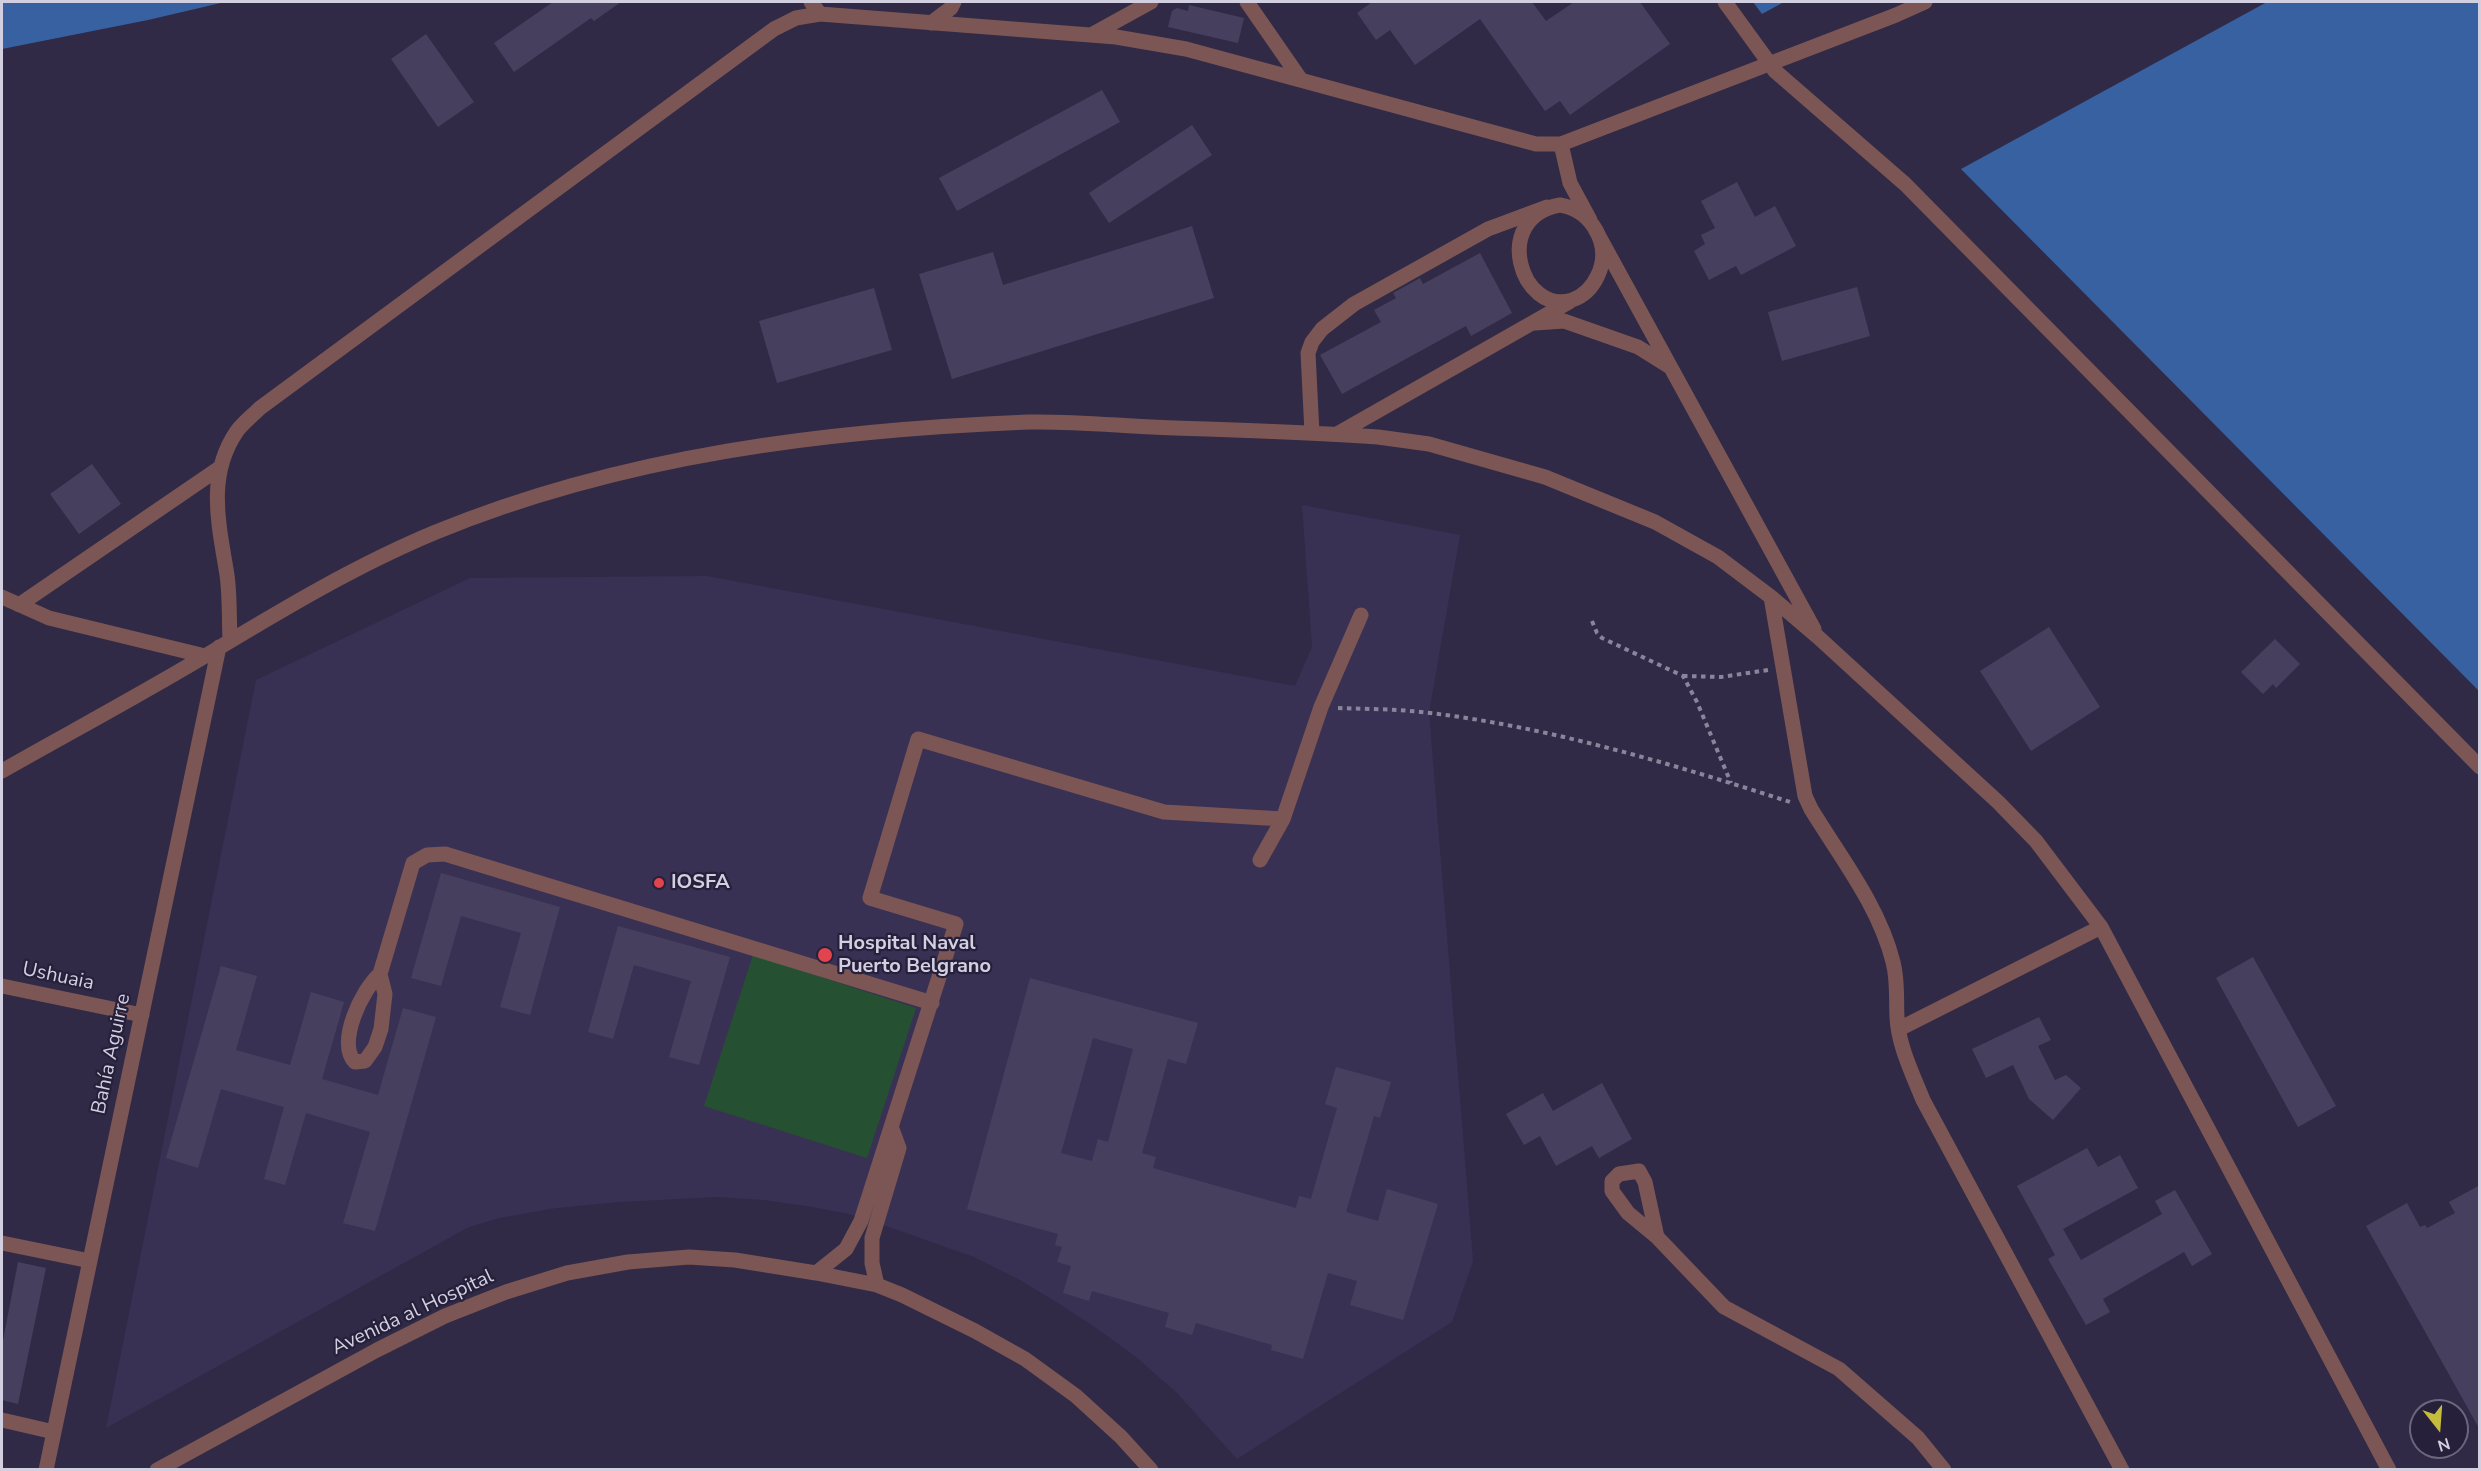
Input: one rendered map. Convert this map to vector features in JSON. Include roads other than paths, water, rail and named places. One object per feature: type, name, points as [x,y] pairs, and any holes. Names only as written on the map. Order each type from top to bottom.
[{"type":"street","points":[[931,23],[951,8],[954,2]]},
{"type":"street","points":[[1091,35],[1151,2]]},
{"type":"street","points":[[1247,2],[1301,80]]},
{"type":"street","points":[[1725,2],[1768,63],[1905,184],[2480,767]]},
{"type":"street","points":[[1818,637],[1570,183],[1561,144],[1925,2]]},
{"type":"street","name":"Bahía Aguirre","points":[[46,1470],[142,1015],[224,644],[227,578],[217,517],[216,493],[221,467],[238,430],[261,408],[774,29],[816,8],[931,23],[1091,35],[1186,49],[1536,144],[1561,144]]},
{"type":"street","points":[[1312,433],[1308,353],[1312,342],[1322,330],[1354,304],[1488,229],[1547,207],[1560,205],[1571,207],[1592,225],[1603,252],[1601,268],[1591,287],[1575,299],[1337,434]]},
{"type":"street","points":[[1547,207],[1531,218],[1522,234],[1519,245],[1521,265],[1530,284],[1538,293],[1555,301],[1575,299]]},
{"type":"street","points":[[1532,323],[1564,321],[1638,347],[1671,367]]},
{"type":"street","points":[[2,771],[205,656],[326,584],[435,532],[521,500],[589,479],[664,462],[799,441],[1032,422],[1337,434],[1429,444],[1483,458],[1564,484],[1655,522],[1718,557],[1772,597],[1818,637],[1998,802],[2036,841],[2101,927],[2389,1470]]},
{"type":"street","points":[[19,605],[221,467]]},
{"type":"street","points":[[2,597],[49,618],[205,656]]},
{"type":"street","points":[[1772,597],[1802,783],[1811,809],[1870,903],[1886,940],[1897,976],[1899,1029],[1923,1100],[2122,1470]]},
{"type":"street","points":[[1260,860],[1283,819],[1321,707],[1361,615]]},
{"type":"street","points":[[816,1273],[834,1260],[855,1236],[892,1129],[956,924],[870,898],[918,739],[1164,812],[1283,819]]},
{"type":"street","points":[[380,974],[370,982],[360,998],[351,1027],[347,1049],[349,1057],[355,1062],[365,1061],[375,1047],[381,1029],[385,994],[380,974],[413,863],[427,855],[446,854],[932,1003]]},
{"type":"street","points":[[1899,1029],[2101,927]]},
{"type":"street","name":"Ushuaia","points":[[2,986],[142,1015]]},
{"type":"street","points":[[878,1286],[872,1263],[872,1238],[899,1148],[892,1129]]},
{"type":"street","points":[[1657,1238],[1724,1307],[1839,1369],[1918,1438],[1944,1470]]},
{"type":"street","points":[[2,1244],[90,1261]]},
{"type":"street","name":"Avenida al Hospital","points":[[156,1470],[377,1350],[445,1316],[506,1292],[567,1273],[628,1262],[689,1257],[735,1260],[878,1286],[975,1331],[1025,1359],[1077,1396],[1121,1437],[1150,1470]]},
{"type":"street","points":[[2,1420],[54,1432]]},
{"type":"water","points":[[2,2],[225,2],[2,49]]},
{"type":"water","points":[[1753,2],[1784,2],[1762,14]]},
{"type":"water","points":[[2267,2],[2479,2],[2479,691],[1961,169]]},
{"type":"place","name":"IOSFA","points":[[659,883]]},
{"type":"place","name":"Hospital Naval Puerto Belgrano","points":[[825,955]]}]
